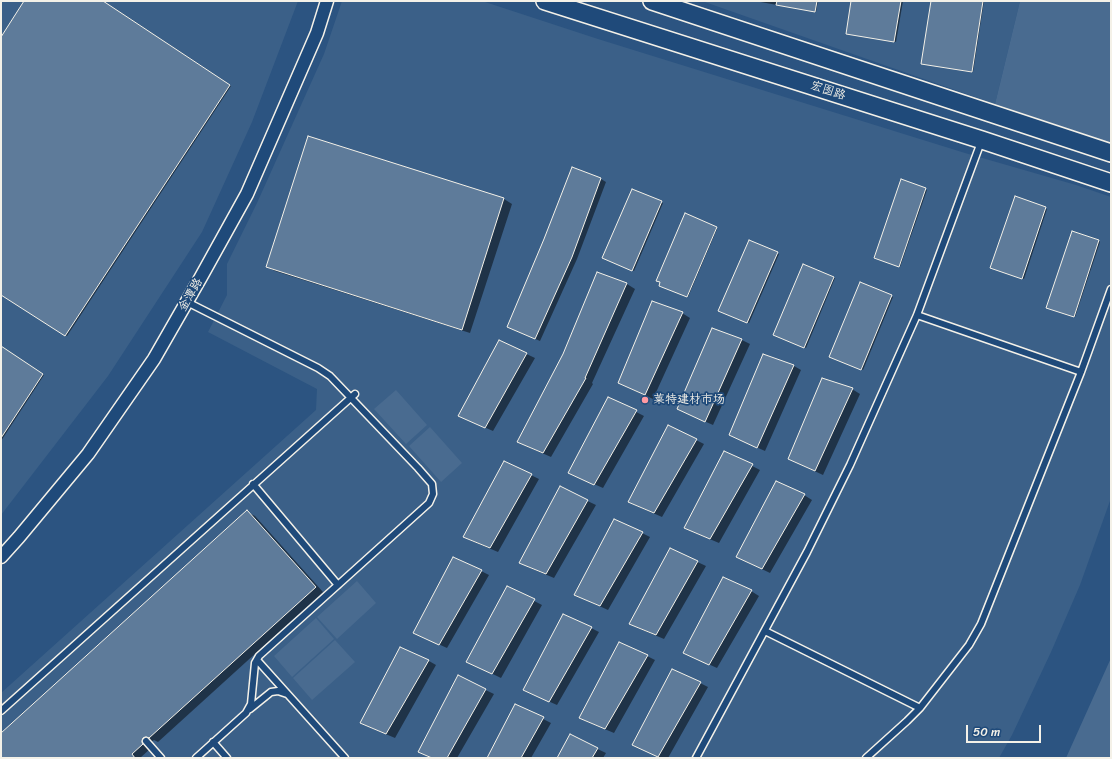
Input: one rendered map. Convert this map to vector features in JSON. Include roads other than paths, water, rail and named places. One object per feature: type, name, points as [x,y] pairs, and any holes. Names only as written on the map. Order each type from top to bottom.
[{"type":"main road","name":"宏图路","points":[[545,1],[982,140],[1111,183]]},
{"type":"main road","points":[[652,1],[1111,153]]},
{"type":"street","name":"金潭路","points":[[1,557],[88,454],[154,358],[187,302],[247,194],[317,33],[327,1]]},
{"type":"lane","points":[[696,758],[807,552],[850,465],[917,315],[982,140]]},
{"type":"lane","points":[[866,758],[920,708],[969,645],[981,624],[1081,372],[1111,289]]},
{"type":"lane","points":[[187,302],[318,368],[330,376],[353,396],[418,468],[432,484],[434,494],[428,503],[259,656],[255,663],[251,704],[246,713]]},
{"type":"lane","points":[[917,315],[1081,372]]},
{"type":"lane","points":[[1,711],[353,396]]},
{"type":"lane","points":[[253,484],[338,585]]},
{"type":"lane","points":[[765,631],[920,708]]},
{"type":"lane","points":[[257,660],[345,758]]},
{"type":"lane","points":[[196,758],[271,692],[278,691],[287,694]]},
{"type":"lane","points":[[146,741],[161,758]]},
{"type":"lane","points":[[213,742],[227,758]]},
{"type":"place","name":"莱特建材市场","points":[[645,400]]}]
